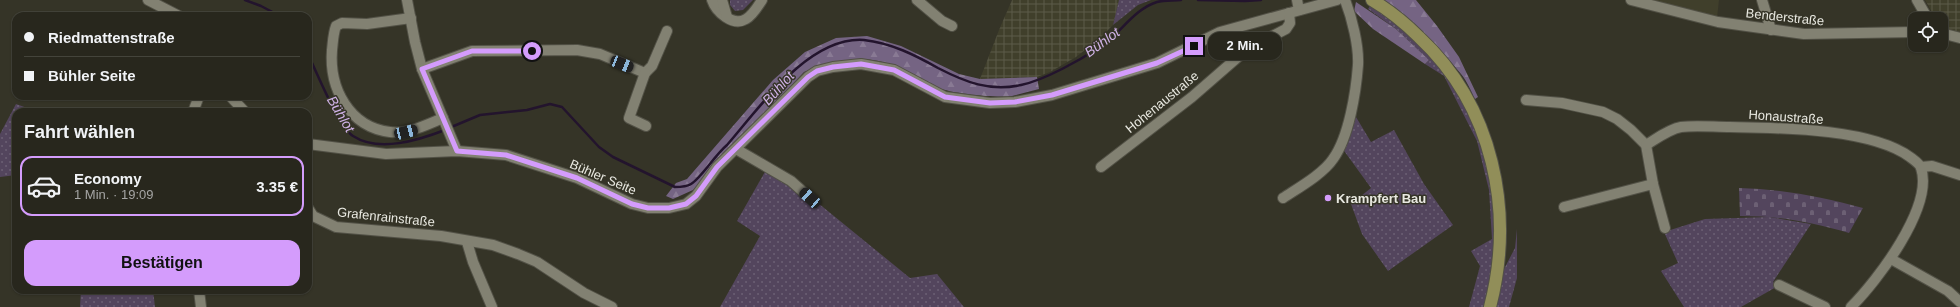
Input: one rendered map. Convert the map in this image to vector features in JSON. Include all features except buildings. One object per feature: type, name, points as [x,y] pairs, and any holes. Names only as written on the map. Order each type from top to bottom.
[{"type":"main road","points":[[1372,0],[1406,24],[1432,49],[1458,81],[1485,136],[1493,163],[1498,190],[1501,225],[1500,262],[1490,307]]},
{"type":"street","points":[[148,0],[171,12]]},
{"type":"street","points":[[407,0],[422,69],[457,151]]},
{"type":"street","points":[[712,0],[717,10],[727,17],[740,21],[746,19],[762,0]]},
{"type":"street","points":[[722,0],[727,17]]},
{"type":"street","points":[[917,0],[952,26]]},
{"type":"street","points":[[1296,0],[1299,10]]},
{"type":"street","name":"Bühler Seite","points":[[312,145],[386,154],[457,151],[506,155],[577,178],[632,204],[648,208],[669,208],[686,204],[696,196],[717,167],[808,77],[822,70],[861,64],[894,70],[945,97],[990,103],[1015,102],[1052,95],[1157,63],[1220,32],[1337,0]]},
{"type":"street","points":[[1283,198],[1326,166],[1337,152],[1345,130],[1352,105],[1358,64],[1351,16],[1345,0]]},
{"type":"street","name":"Benderstraße","points":[[1631,0],[1718,22],[1771,30],[1816,34],[1908,32]]},
{"type":"street","points":[[1762,0],[1771,30]]},
{"type":"street","points":[[1917,0],[1924,12]]},
{"type":"street","name":"Hohenaustraße","points":[[1101,167],[1192,97],[1238,57],[1257,44],[1286,28],[1290,24],[1289,13]]},
{"type":"street","points":[[410,18],[367,24],[342,23],[336,26],[334,31],[332,54],[335,81],[347,108],[355,117],[376,129],[390,132],[406,132],[444,121]]},
{"type":"street","points":[[646,126],[629,118],[645,73],[652,66],[667,31]]},
{"type":"street","points":[[1948,35],[1960,38]]},
{"type":"street","points":[[422,69],[472,51],[577,50],[600,54],[645,73]]},
{"type":"street","points":[[234,100],[242,108]]},
{"type":"street","points":[[1526,100],[1562,103],[1603,112],[1617,119],[1646,145],[1653,184],[1665,228]]},
{"type":"street","name":"Honaustraße","points":[[1646,145],[1679,127],[1687,126],[1808,130],[1877,143],[1904,153],[1921,167]]},
{"type":"street","points":[[736,149],[791,181],[810,198]]},
{"type":"street","points":[[1851,307],[1891,259],[1907,230],[1920,199],[1923,185],[1921,167],[1932,166],[1960,175]]},
{"type":"street","points":[[1564,207],[1653,184]]},
{"type":"street","name":"Grafenrainstraße","points":[[312,214],[336,227],[434,236],[493,245],[537,262],[584,293],[612,307]]},
{"type":"street","points":[[467,242],[473,262],[492,307]]},
{"type":"street","points":[[1891,259],[1948,291],[1960,302]]},
{"type":"street","points":[[1779,285],[1825,307]]},
{"type":"street","points":[[199,294],[201,307]]},
{"type":"shaded area","points":[[1012,0],[1119,0],[1113,25],[1099,39],[1076,57],[1050,72],[1037,77],[980,79]]},
{"type":"shaded area","points":[[1647,0],[1719,0],[1717,18]]},
{"type":"shaded area","points":[[1925,0],[1960,0],[1960,33],[1948,30],[1948,12],[1932,12]]},
{"type":"green space","points":[[730,0],[753,0],[743,10],[735,11],[730,5]]},
{"type":"green space","points":[[1119,0],[1151,0],[1138,5],[1113,25]]},
{"type":"green space","points":[[1383,0],[1416,0],[1459,57],[1478,97],[1475,99],[1463,77],[1435,44],[1404,15]]},
{"type":"green space","points":[[1356,2],[1396,29],[1429,60],[1425,64],[1373,29],[1354,11]]},
{"type":"green space","points":[[1370,6],[1391,20],[1427,53],[1455,90],[1477,133],[1491,180],[1494,208],[1492,258],[1484,307],[1469,307],[1480,266],[1471,251],[1492,239],[1489,190],[1477,141],[1444,76],[1425,64],[1429,60],[1396,29],[1368,9]]},
{"type":"green space","points":[[867,36],[901,46],[959,74],[980,79],[1037,77],[1039,89],[1012,96],[975,95],[939,88],[893,65],[882,62],[860,59],[825,64],[804,72],[693,190],[673,199],[666,196],[676,183],[687,179],[773,80],[805,52],[836,38]]},
{"type":"green space","points":[[16,104],[27,108],[14,108]]},
{"type":"green space","points":[[12,112],[12,176],[0,177],[0,134]]},
{"type":"green space","points":[[1353,112],[1371,142],[1394,130],[1424,184],[1453,225],[1388,271],[1362,234],[1351,204],[1371,188],[1342,148]]},
{"type":"green space","points":[[766,170],[791,181],[910,278],[937,274],[964,307],[720,307],[760,236],[737,221]]},
{"type":"green space","points":[[1739,188],[1802,194],[1863,208],[1849,233],[1795,220],[1740,216]]},
{"type":"green space","points":[[1769,217],[1811,224],[1773,282],[1778,286],[1741,307],[1684,307],[1661,271],[1678,263],[1664,232],[1705,219]]},
{"type":"green space","points":[[1517,229],[1517,278],[1509,307],[1495,307],[1503,271],[1515,248]]},
{"type":"green space","points":[[81,294],[153,294],[155,307],[80,307]]},
{"type":"waterway","name":"Bühlot","points":[[245,0],[272,12]]},
{"type":"waterway","name":"Bühlot","points":[[449,128],[480,115],[527,110],[550,104],[562,107],[599,147],[613,157],[675,187],[683,187],[691,184],[699,177],[754,112],[787,77],[805,62],[824,50],[844,42],[864,40],[884,44],[912,54],[958,78],[988,86],[1010,87],[1041,79],[1083,58],[1107,42],[1134,16],[1149,5],[1160,1],[1181,0]]},
{"type":"waterway","name":"Bühlot","points":[[1198,0],[1261,0]]},
{"type":"waterway","name":"Bühlot","points":[[312,63],[341,122],[347,131],[353,136],[363,141],[375,144],[387,144],[411,141],[445,130]]},
{"type":"place","name":"Krampfert Bau","points":[[1328,198]]},
{"type":"route","points":[[532,51],[472,51],[422,69],[457,151],[487,152],[506,155],[577,178],[632,204],[648,208],[669,208],[686,204],[696,196],[717,167],[808,77],[817,71],[833,67],[861,64],[894,70],[945,97],[990,103],[1015,102],[1052,95],[1157,63],[1194,46]]}]
